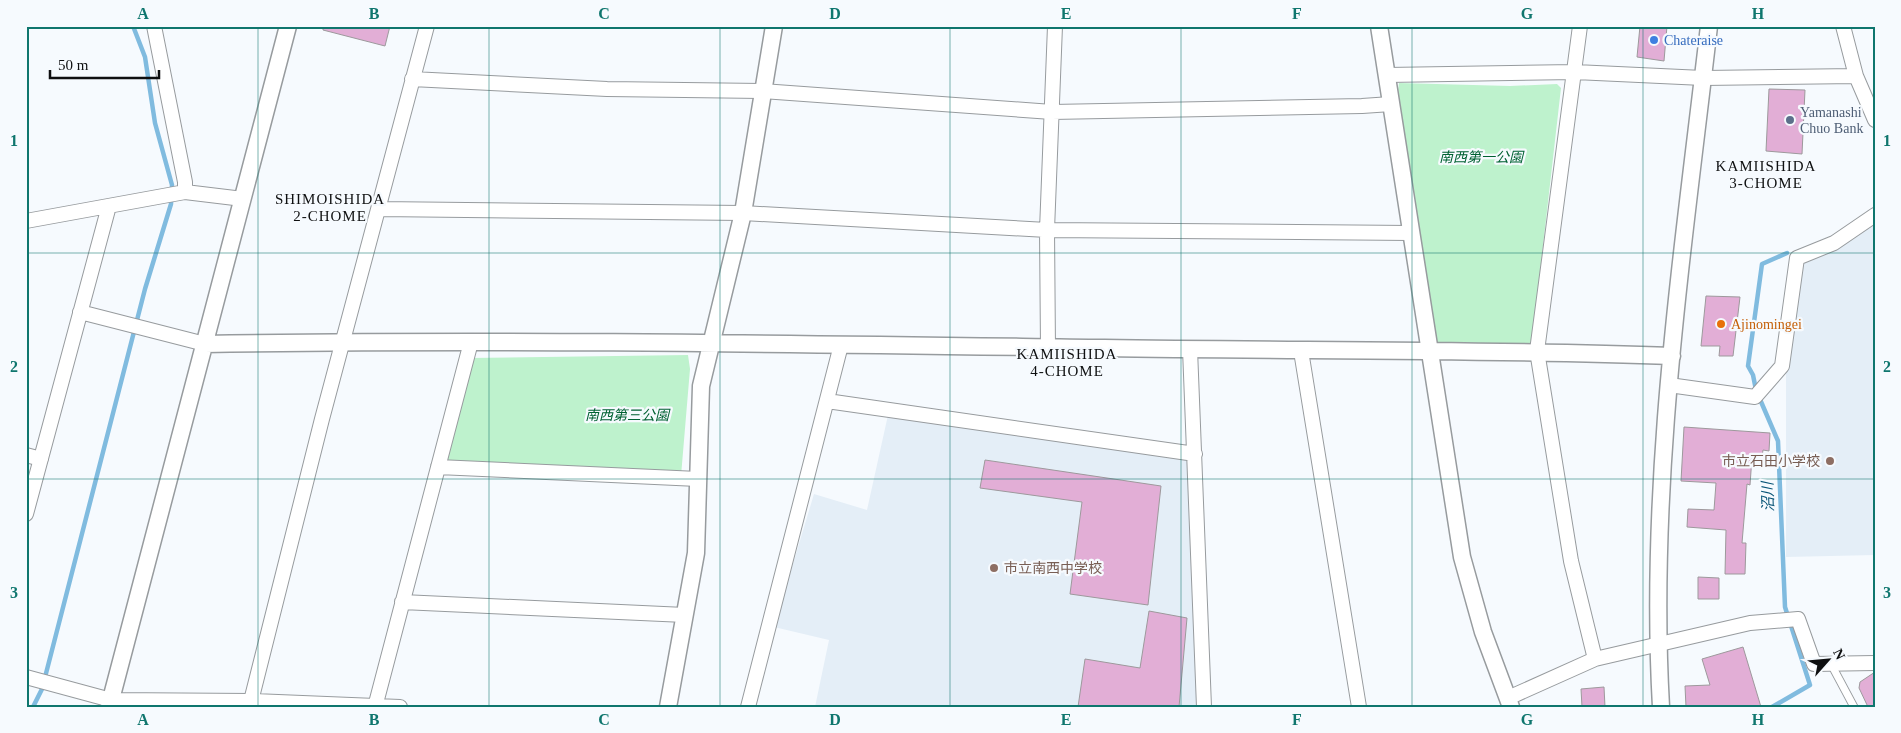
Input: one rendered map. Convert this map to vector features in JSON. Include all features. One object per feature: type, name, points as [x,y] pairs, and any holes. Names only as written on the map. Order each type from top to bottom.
[{"type":"street","points":[[110,703],[288,26]]},
{"type":"street","points":[[251,701],[427,26]]},
{"type":"street","points":[[668,707],[696,553],[701,386],[743,213],[774,26]]},
{"type":"street","points":[[1048,348],[1047,230],[1055,26]]},
{"type":"street","points":[[1379,26],[1462,557],[1483,632],[1510,703],[1595,659],[1750,623],[1798,619],[1814,664],[1875,663]]},
{"type":"street","points":[[1580,26],[1538,351],[1571,561],[1595,659]]},
{"type":"street","points":[[1660,707],[1657,644],[1662,464],[1672,356],[1709,26]]},
{"type":"street","points":[[1843,26],[1856,76],[1875,120]]},
{"type":"street","points":[[156,27],[185,182],[183,193]]},
{"type":"street","points":[[1387,75],[1575,72],[1703,78],[1856,76]]},
{"type":"street","points":[[412,79],[607,89],[762,90],[1052,112],[1391,104]]},
{"type":"street","points":[[26,221],[183,193],[243,200]]},
{"type":"street","points":[[26,514],[108,206]]},
{"type":"street","points":[[379,209],[743,213],[1047,230],[1410,233]]},
{"type":"street","points":[[1669,385],[1755,397],[1782,366],[1797,258],[1834,242],[1875,215]]},
{"type":"street","points":[[80,312],[204,344],[344,342],[710,343],[1301,351],[1428,349],[1672,356]]},
{"type":"street","points":[[375,706],[471,342]]},
{"type":"street","points":[[748,707],[841,345]]},
{"type":"street","points":[[1190,349],[1196,454],[1204,707]]},
{"type":"street","points":[[1301,351],[1359,707]]},
{"type":"street","points":[[827,401],[1196,454]]},
{"type":"street","points":[[26,455],[41,458]]},
{"type":"street","points":[[438,467],[698,479]]},
{"type":"street","points":[[402,602],[685,615]]},
{"type":"street","points":[[28,677],[52,683],[110,703],[251,701],[400,707]]},
{"type":"lane","points":[[1831,664],[1854,707]]},
{"type":"shaded area","name":"市立石田小学校","points":[[1875,221],[1875,555],[1786,557],[1786,368],[1803,262]]},
{"type":"shaded area","name":"市立南西中学校","points":[[888,415],[1191,458],[1201,707],[815,707],[829,640],[774,627],[814,494],[867,510]]},
{"type":"green space","name":"南西第一公園","points":[[1399,83],[1510,86],[1557,84],[1561,88],[1532,342],[1526,346],[1440,346],[1431,339],[1417,246],[1421,243],[1398,90]]},
{"type":"green space","name":"南西第三公園","points":[[688,355],[690,369],[681,476],[442,464],[470,358]]},
{"type":"building","points":[[323,26],[390,26],[385,46],[323,30]]},
{"type":"building","points":[[1640,26],[1667,26],[1664,61],[1637,57]]},
{"type":"building","points":[[1769,89],[1805,90],[1802,154],[1766,151]]},
{"type":"building","points":[[1706,296],[1740,297],[1733,356],[1719,356],[1720,346],[1701,346]]},
{"type":"building","points":[[1684,427],[1770,433],[1769,451],[1763,450],[1762,457],[1752,457],[1750,485],[1747,484],[1742,543],[1746,543],[1745,574],[1725,574],[1726,530],[1687,527],[1688,509],[1714,510],[1716,483],[1681,481]]},
{"type":"building","points":[[985,460],[1161,486],[1148,605],[1070,594],[1082,502],[980,488]]},
{"type":"building","points":[[1698,577],[1719,578],[1719,599],[1698,599]]},
{"type":"building","points":[[1149,611],[1187,618],[1179,707],[1078,707],[1085,659],[1140,668]]},
{"type":"building","points":[[1743,647],[1761,707],[1686,707],[1685,686],[1710,685],[1702,659]]},
{"type":"building","points":[[1875,672],[1875,707],[1868,707],[1859,688],[1860,682]]},
{"type":"building","points":[[1604,687],[1605,707],[1582,707],[1581,689]]},
{"type":"waterway","points":[[33,707],[42,689],[145,289],[171,204],[172,185],[155,123],[145,57],[133,26]]},
{"type":"waterway","name":"沼川","points":[[1756,390],[1753,375],[1748,366],[1762,264],[1787,253]]},
{"type":"waterway","name":"沼川","points":[[1759,397],[1778,441],[1785,607],[1810,685],[1772,707]]},
{"type":"place","name":"Chateraise","points":[[1654,40]]},
{"type":"place","name":"Yamanashi Chuo Bank","points":[[1790,120]]},
{"type":"place","name":"Ajinomingei","points":[[1721,324]]},
{"type":"place","name":"市立石田小学校","points":[[1830,461]]},
{"type":"place","name":"市立南西中学校","points":[[994,568]]},
{"type":"district","name":"KAMIISHIDA 3-CHOME","points":[[1766,174]]},
{"type":"district","name":"SHIMOISHIDA 2-CHOME","points":[[330,208]]},
{"type":"district","name":"KAMIISHIDA 4-CHOME","points":[[1067,362]]}]
